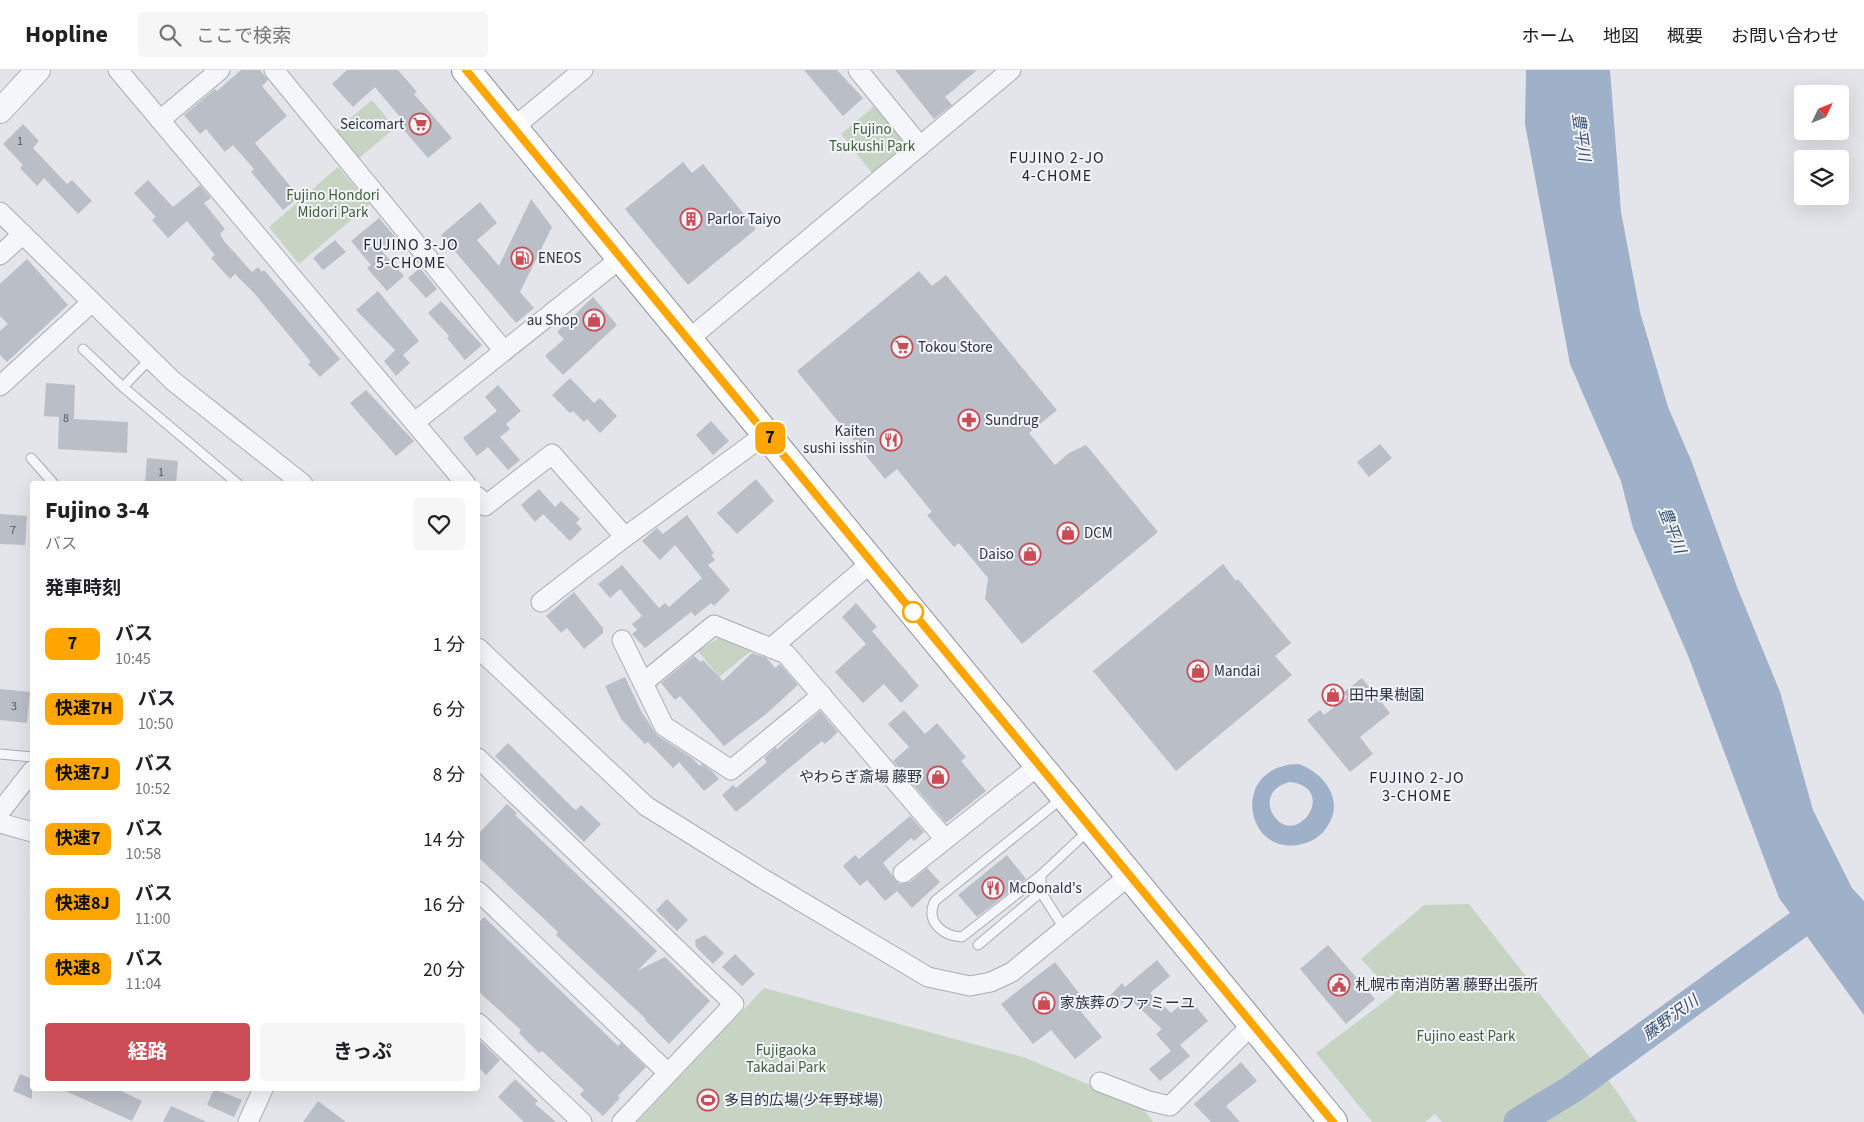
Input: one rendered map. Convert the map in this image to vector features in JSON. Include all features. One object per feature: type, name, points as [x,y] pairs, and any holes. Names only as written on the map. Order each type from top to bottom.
[{"type":"highway","points":[[466,70],[1333,1122]]},
{"type":"street","points":[[0,111],[38,70]]},
{"type":"street","points":[[118,70],[464,481]]},
{"type":"street","points":[[160,120],[220,70]]},
{"type":"street","points":[[274,70],[504,351]]},
{"type":"street","points":[[514,128],[583,70]]},
{"type":"street","points":[[858,70],[920,146]]},
{"type":"street","points":[[689,339],[920,146],[1002,73]]},
{"type":"street","points":[[0,212],[173,381],[299,481]]},
{"type":"street","points":[[0,255],[23,234]]},
{"type":"street","points":[[415,422],[621,258]]},
{"type":"street","points":[[0,386],[92,302]]},
{"type":"street","points":[[541,602],[625,537],[766,434]]},
{"type":"street","points":[[480,500],[485,506],[552,454],[625,537]]},
{"type":"street","points":[[771,648],[872,562]]},
{"type":"street","points":[[642,684],[714,625],[786,654],[945,839]]},
{"type":"street","points":[[622,640],[664,726],[731,770],[822,695]]},
{"type":"street","points":[[480,650],[646,806],[785,892],[928,976],[970,986],[991,982],[1012,972],[1130,875]]},
{"type":"street","points":[[480,760],[734,1004],[622,1122]]},
{"type":"street","points":[[903,873],[1039,765]]},
{"type":"street","points":[[0,812],[30,774]]},
{"type":"street","points":[[0,823],[30,831]]},
{"type":"street","points":[[480,893],[668,1073]]},
{"type":"street","points":[[1100,1082],[1140,1098],[1170,1106],[1253,1024]]},
{"type":"street","points":[[480,1025],[582,1122]]},
{"type":"street","points":[[248,1122],[262,1091]]},
{"type":"lane","points":[[84,349],[123,387],[234,481]]},
{"type":"lane","points":[[123,387],[150,359]]},
{"type":"lane","points":[[31,458],[51,481]]},
{"type":"lane","points":[[0,754],[30,757]]},
{"type":"lane","points":[[1065,796],[935,901],[931,910],[932,920],[942,931],[952,937],[962,937],[1041,875],[1091,828]]},
{"type":"lane","points":[[1041,875],[1041,892],[1065,930]]},
{"type":"lane","points":[[978,945],[1041,892]]},
{"type":"green space","points":[[372,100],[395,128],[359,158],[336,130]]},
{"type":"green space","name":"Fujino Tsukushi Park","points":[[874,106],[904,142],[903,146],[872,173],[841,134]]},
{"type":"green space","name":"Fujino Hondori Midori Park","points":[[338,167],[370,204],[299,264],[269,227]]},
{"type":"green space","points":[[720,637],[751,651],[719,677],[698,651]]},
{"type":"green space","name":"Fujino east Park","points":[[1469,904],[1615,1089],[1637,1122],[1442,1122],[1435,1114],[1425,1122],[1372,1122],[1316,1053],[1394,994],[1361,959],[1424,905]]},
{"type":"green space","name":"Fujigaoka Takadai Park","points":[[764,988],[1026,1058],[1142,1107],[1153,1122],[637,1122]]},
{"type":"water","name":"豊平川","points":[[1526,70],[1610,70],[1621,212],[1640,312],[1668,407],[1691,460],[1737,587],[1780,692],[1813,810],[1852,888],[1864,901],[1864,1015],[1779,898],[1689,658],[1633,528],[1621,481],[1570,364],[1525,124]]},
{"type":"water","points":[[1299,764],[1317,774],[1330,789],[1334,807],[1332,817],[1322,833],[1309,842],[1283,845],[1267,838],[1257,826],[1252,810],[1254,794],[1262,779],[1276,768]],"holes":[[[1290,782],[1304,787],[1311,794],[1313,804],[1309,814],[1302,821],[1293,825],[1283,824],[1274,816],[1271,810],[1270,799],[1272,794],[1279,786]]]},
{"type":"building","points":[[241,70],[260,70],[268,80],[262,86],[287,116],[255,143],[299,197],[283,210],[251,172],[254,169],[233,145],[225,152],[206,129],[200,134],[184,115],[215,89],[217,91]]},
{"type":"building","points":[[347,70],[398,70],[417,92],[414,94],[452,138],[428,158],[396,121],[400,117],[375,87],[353,107],[332,84]]},
{"type":"building","points":[[804,70],[837,70],[863,98],[843,116]]},
{"type":"building","points":[[895,70],[977,70],[945,97],[952,105],[934,119]]},
{"type":"building","points":[[23,124],[39,141],[33,148],[67,184],[72,180],[92,201],[78,214],[44,178],[37,186],[20,168],[23,165],[3,144]]},
{"type":"building","name":"Parlor Taiyo","points":[[683,162],[692,173],[703,164],[756,229],[688,285],[625,209]]},
{"type":"building","points":[[148,180],[173,207],[200,185],[211,198],[204,203],[225,229],[220,234],[224,241],[252,272],[258,267],[262,272],[264,270],[340,359],[320,377],[308,364],[311,362],[254,293],[235,274],[230,279],[211,258],[215,255],[187,221],[168,238],[152,220],[156,217],[134,193]]},
{"type":"building","points":[[531,199],[552,227],[520,292],[534,308],[516,323],[441,235],[480,202],[497,223],[477,240],[499,266]]},
{"type":"building","points":[[379,218],[396,238],[381,250],[404,276],[387,291],[367,268],[371,265],[351,241]]},
{"type":"building","points":[[335,240],[346,252],[323,270],[313,258]]},
{"type":"building","points":[[27,259],[68,305],[7,362],[0,355],[0,331],[8,324],[0,316],[0,284]]},
{"type":"building","points":[[420,268],[437,289],[426,298],[408,278]]},
{"type":"building","points":[[919,271],[932,286],[946,275],[1057,410],[1029,433],[1055,465],[1069,453],[1086,445],[1158,532],[1022,644],[985,599],[988,578],[959,543],[954,547],[927,515],[932,512],[897,469],[885,479],[797,371]]},
{"type":"building","points":[[378,291],[419,341],[403,355],[410,363],[396,376],[384,361],[395,350],[356,310]]},
{"type":"building","points":[[593,297],[617,325],[563,375],[545,356],[564,339],[557,332]]},
{"type":"building","points":[[441,301],[482,345],[465,360],[447,338],[449,336],[428,313]]},
{"type":"building","points":[[570,378],[594,403],[600,398],[617,416],[600,433],[587,419],[584,422],[573,411],[570,413],[552,395]]},
{"type":"building","points":[[46,383],[75,385],[74,419],[128,422],[127,453],[58,449],[59,417],[44,416]]},
{"type":"building","points":[[498,385],[521,411],[506,424],[510,429],[500,437],[520,460],[508,470],[488,447],[477,456],[463,438],[497,411],[485,397]]},
{"type":"building","points":[[366,390],[414,441],[396,456],[350,403]]},
{"type":"building","points":[[711,421],[729,441],[713,455],[696,435]]},
{"type":"building","points":[[1380,444],[1392,458],[1369,477],[1357,462]]},
{"type":"building","points":[[147,458],[178,461],[176,481],[145,481]]},
{"type":"building","points":[[756,479],[774,501],[737,534],[717,513]]},
{"type":"building","points":[[539,489],[555,507],[561,501],[580,519],[576,523],[582,529],[570,541],[543,514],[535,522],[521,505]]},
{"type":"building","points":[[0,514],[27,516],[25,545],[0,544]]},
{"type":"building","points":[[687,515],[714,553],[711,555],[715,560],[708,565],[730,590],[714,606],[711,603],[695,616],[691,612],[645,648],[632,634],[637,630],[632,624],[642,616],[620,589],[610,598],[598,584],[622,565],[659,608],[665,603],[669,607],[702,578],[675,545],[660,560],[642,541],[657,528],[663,534]]},
{"type":"building","points":[[1223,564],[1236,581],[1238,579],[1291,643],[1275,656],[1292,675],[1176,771],[1093,671]]},
{"type":"building","points":[[574,592],[603,628],[603,633],[584,649],[567,628],[561,633],[546,616]]},
{"type":"building","points":[[856,603],[877,627],[872,631],[919,686],[901,703],[884,684],[863,703],[835,672],[866,644],[842,617]]},
{"type":"building","points":[[752,653],[767,658],[775,668],[780,664],[798,685],[766,714],[724,746],[680,696],[675,700],[661,683],[694,656],[701,662],[703,660],[723,681]]},
{"type":"building","points":[[625,677],[641,711],[657,735],[692,758],[700,766],[702,764],[712,771],[719,779],[704,791],[679,762],[673,768],[648,742],[645,744],[621,719],[605,686]]},
{"type":"building","points":[[1362,678],[1390,713],[1360,737],[1373,754],[1350,772],[1307,720],[1320,710],[1324,715],[1347,697],[1344,692]]},
{"type":"building","points":[[0,689],[30,692],[27,723],[0,720]]},
{"type":"building","name":"やわらぎ斎場 藤野","points":[[904,710],[925,734],[937,723],[966,757],[961,761],[986,791],[946,823],[893,761],[909,747],[888,724]]},
{"type":"building","points":[[820,711],[838,732],[825,744],[822,741],[736,812],[722,795],[733,785],[736,788],[767,762],[764,758]]},
{"type":"building","points":[[508,743],[573,808],[576,810],[581,805],[601,824],[584,842],[495,756]]},
{"type":"building","points":[[507,804],[517,813],[515,815],[657,951],[637,971],[665,957],[710,1001],[669,1044],[646,1019],[556,935],[558,932],[480,859],[480,832]]},
{"type":"building","points":[[910,816],[924,832],[914,841],[911,838],[883,863],[899,884],[910,882],[927,868],[940,882],[912,908],[897,891],[885,901],[867,880],[860,886],[843,866],[855,855],[859,859]]},
{"type":"building","points":[[1007,855],[1026,879],[977,917],[958,895]]},
{"type":"building","points":[[667,899],[688,920],[677,931],[656,910]]},
{"type":"building","points":[[484,917],[618,1046],[621,1043],[646,1067],[618,1096],[620,1098],[603,1116],[580,1095],[584,1090],[542,1051],[539,1053],[519,1033],[521,1030],[480,993],[480,921]]},
{"type":"building","points":[[705,935],[724,953],[713,964],[696,947],[695,940]]},
{"type":"building","points":[[1328,945],[1375,999],[1346,1024],[1300,969]]},
{"type":"building","points":[[735,954],[755,974],[742,986],[722,967]]},
{"type":"building","points":[[1157,960],[1170,976],[1150,993],[1171,1013],[1189,998],[1208,1021],[1180,1045],[1190,1056],[1160,1081],[1149,1069],[1171,1051],[1156,1034],[1162,1029],[1128,997],[1116,1010],[1106,1000],[1122,983],[1125,987]]},
{"type":"building","name":"家族葬のファミーユ","points":[[1055,962],[1086,1002],[1078,1008],[1102,1037],[1075,1059],[1051,1030],[1033,1044],[1001,1004]]},
{"type":"building","points":[[480,1041],[500,1060],[486,1075],[480,1069]]},
{"type":"building","points":[[1241,1062],[1257,1081],[1226,1106],[1240,1122],[1211,1122],[1194,1104]]},
{"type":"building","points":[[20,1074],[30,1078],[32,1099],[13,1091]]},
{"type":"building","points":[[515,1079],[538,1101],[535,1104],[556,1122],[524,1122],[498,1097]]},
{"type":"building","points":[[65,1091],[121,1091],[142,1101],[132,1121]]},
{"type":"building","points":[[213,1091],[219,1091],[242,1100],[234,1117],[207,1105]]},
{"type":"building","points":[[318,1101],[346,1122],[303,1122]]},
{"type":"building","points":[[171,1106],[207,1122],[163,1122]]},
{"type":"waterway","name":"藤野沢川","points":[[1518,1122],[1572,1089],[1820,909]]},
{"type":"bus line","name":"7","points":[[466,70],[1333,1122]]},
{"type":"place","name":"Seicomart","points":[[420,124]]},
{"type":"place","name":"Parlor Taiyo","points":[[691,219]]},
{"type":"place","name":"ENEOS","points":[[522,258]]},
{"type":"place","name":"au Shop","points":[[594,320]]},
{"type":"place","name":"Tokou Store","points":[[902,347]]},
{"type":"place","name":"Sundrug","points":[[969,420]]},
{"type":"place","name":"Kaiten sushi isshin","points":[[891,440]]},
{"type":"place","name":"DCM","points":[[1068,533]]},
{"type":"place","name":"Daiso","points":[[1030,554]]},
{"type":"place","name":"Mandai","points":[[1198,671]]},
{"type":"place","name":"田中果樹園","points":[[1333,695]]},
{"type":"place","name":"やわらぎ斎場 藤野","points":[[938,777]]},
{"type":"place","name":"McDonald's","points":[[993,888]]},
{"type":"place","name":"札幌市南消防署 藤野出張所","points":[[1339,985]]},
{"type":"place","name":"家族葬のファミーユ","points":[[1044,1003]]},
{"type":"place","name":"多目的広場(少年野球場)","points":[[708,1100]]},
{"type":"district","name":"FUJINO 2-JO 4-CHOME","points":[[1057,166]]},
{"type":"district","name":"FUJINO 3-JO 5-CHOME","points":[[411,253]]},
{"type":"district","name":"FUJINO 2-JO 3-CHOME","points":[[1417,786]]}]
